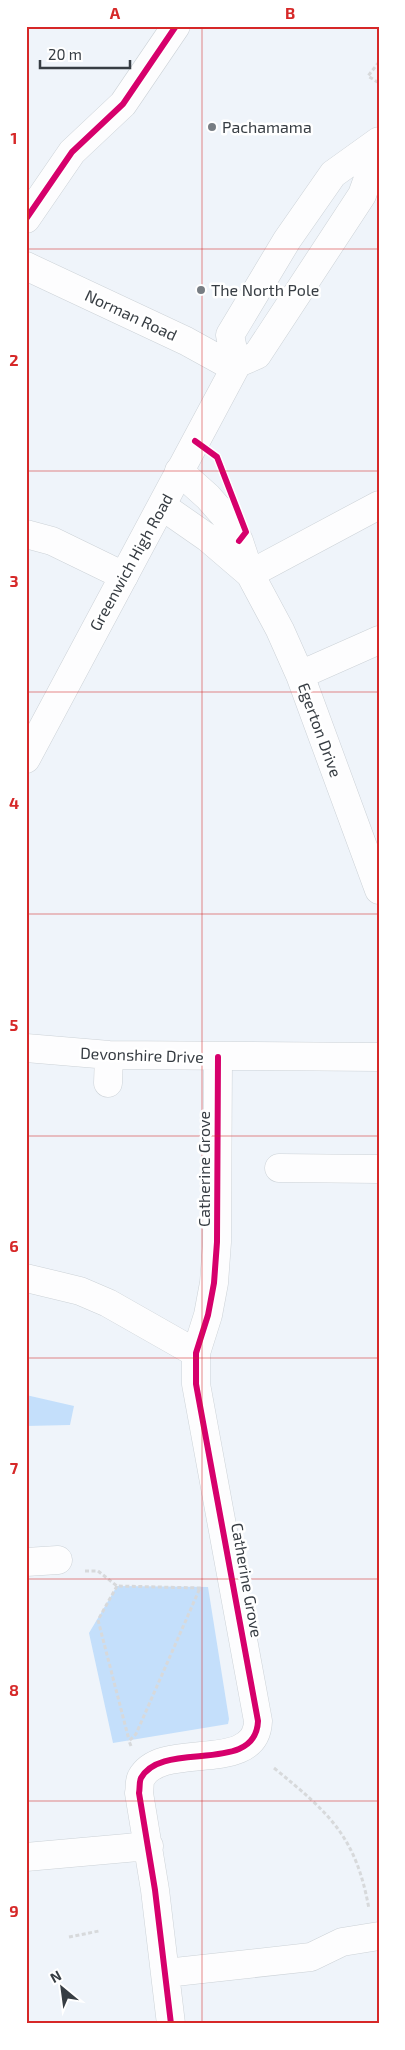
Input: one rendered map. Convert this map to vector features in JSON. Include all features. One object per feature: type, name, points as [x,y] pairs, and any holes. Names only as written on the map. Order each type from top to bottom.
[{"type":"street","points":[[26,219],[72,152],[123,104],[176,26]]},
{"type":"street","points":[[379,141],[334,174],[287,240],[230,335],[235,366],[256,355],[362,195],[379,148]]},
{"type":"street","name":"Norman Road","points":[[26,266],[235,366]]},
{"type":"street","name":"Greenwich High Road","points":[[26,759],[235,366]]},
{"type":"street","name":"Egerton Drive","points":[[180,472],[214,503],[230,522],[239,541],[250,574],[280,630],[300,675],[372,851],[379,890]]},
{"type":"street","points":[[250,574],[379,505]]},
{"type":"street","name":"Egerton Drive","points":[[162,506],[208,538],[250,574]]},
{"type":"street","points":[[26,534],[52,541],[124,576]]},
{"type":"street","points":[[300,675],[379,640]]},
{"type":"street","name":"Devonshire Drive","points":[[26,1048],[109,1056],[218,1058],[379,1057]]},
{"type":"street","points":[[108,1084],[109,1056]]},
{"type":"street","name":"Catherine Grove","points":[[171,2024],[149,1846],[139,1793],[140,1780],[148,1769],[160,1763],[232,1751],[248,1745],[258,1734],[256,1711],[196,1384],[196,1353],[208,1315],[218,1242],[218,1058]]},
{"type":"street","points":[[279,1168],[379,1169]]},
{"type":"street","points":[[26,1278],[80,1292],[108,1303],[196,1353]]},
{"type":"street","points":[[26,1562],[58,1560]]},
{"type":"street","points":[[26,1857],[149,1846]]},
{"type":"street","points":[[166,1973],[312,1957],[342,1942],[376,1936]]},
{"type":"path","points":[[379,62],[368,76],[379,83]]},
{"type":"path","points":[[58,1560],[74,1571],[98,1571],[117,1586],[208,1587]]},
{"type":"path","points":[[117,1586],[98,1620],[129,1741],[133,1749]]},
{"type":"path","points":[[129,1741],[136,1734],[200,1588]]},
{"type":"path","points":[[274,1768],[330,1816],[345,1836],[357,1859],[376,1936]]},
{"type":"path","points":[[69,1936],[99,1931]]},
{"type":"shaded area","points":[[26,1395],[74,1406],[70,1425],[26,1426]]},
{"type":"shaded area","points":[[117,1586],[208,1587],[229,1719],[228,1724],[113,1743],[89,1633]]},
{"type":"cycle path","points":[[26,219],[72,152],[123,104],[176,26]]},
{"type":"cycle path","points":[[195,441],[217,457],[246,532],[239,541]]},
{"type":"cycle path","points":[[171,2024],[155,1890],[139,1793],[140,1780],[152,1767],[168,1760],[226,1753],[242,1748],[253,1738],[258,1721],[196,1384],[196,1353],[208,1315],[214,1283],[217,1242],[218,1057]]},
{"type":"place","name":"Pachamama","points":[[212,127]]},
{"type":"place","name":"The North Pole","points":[[201,290]]}]
